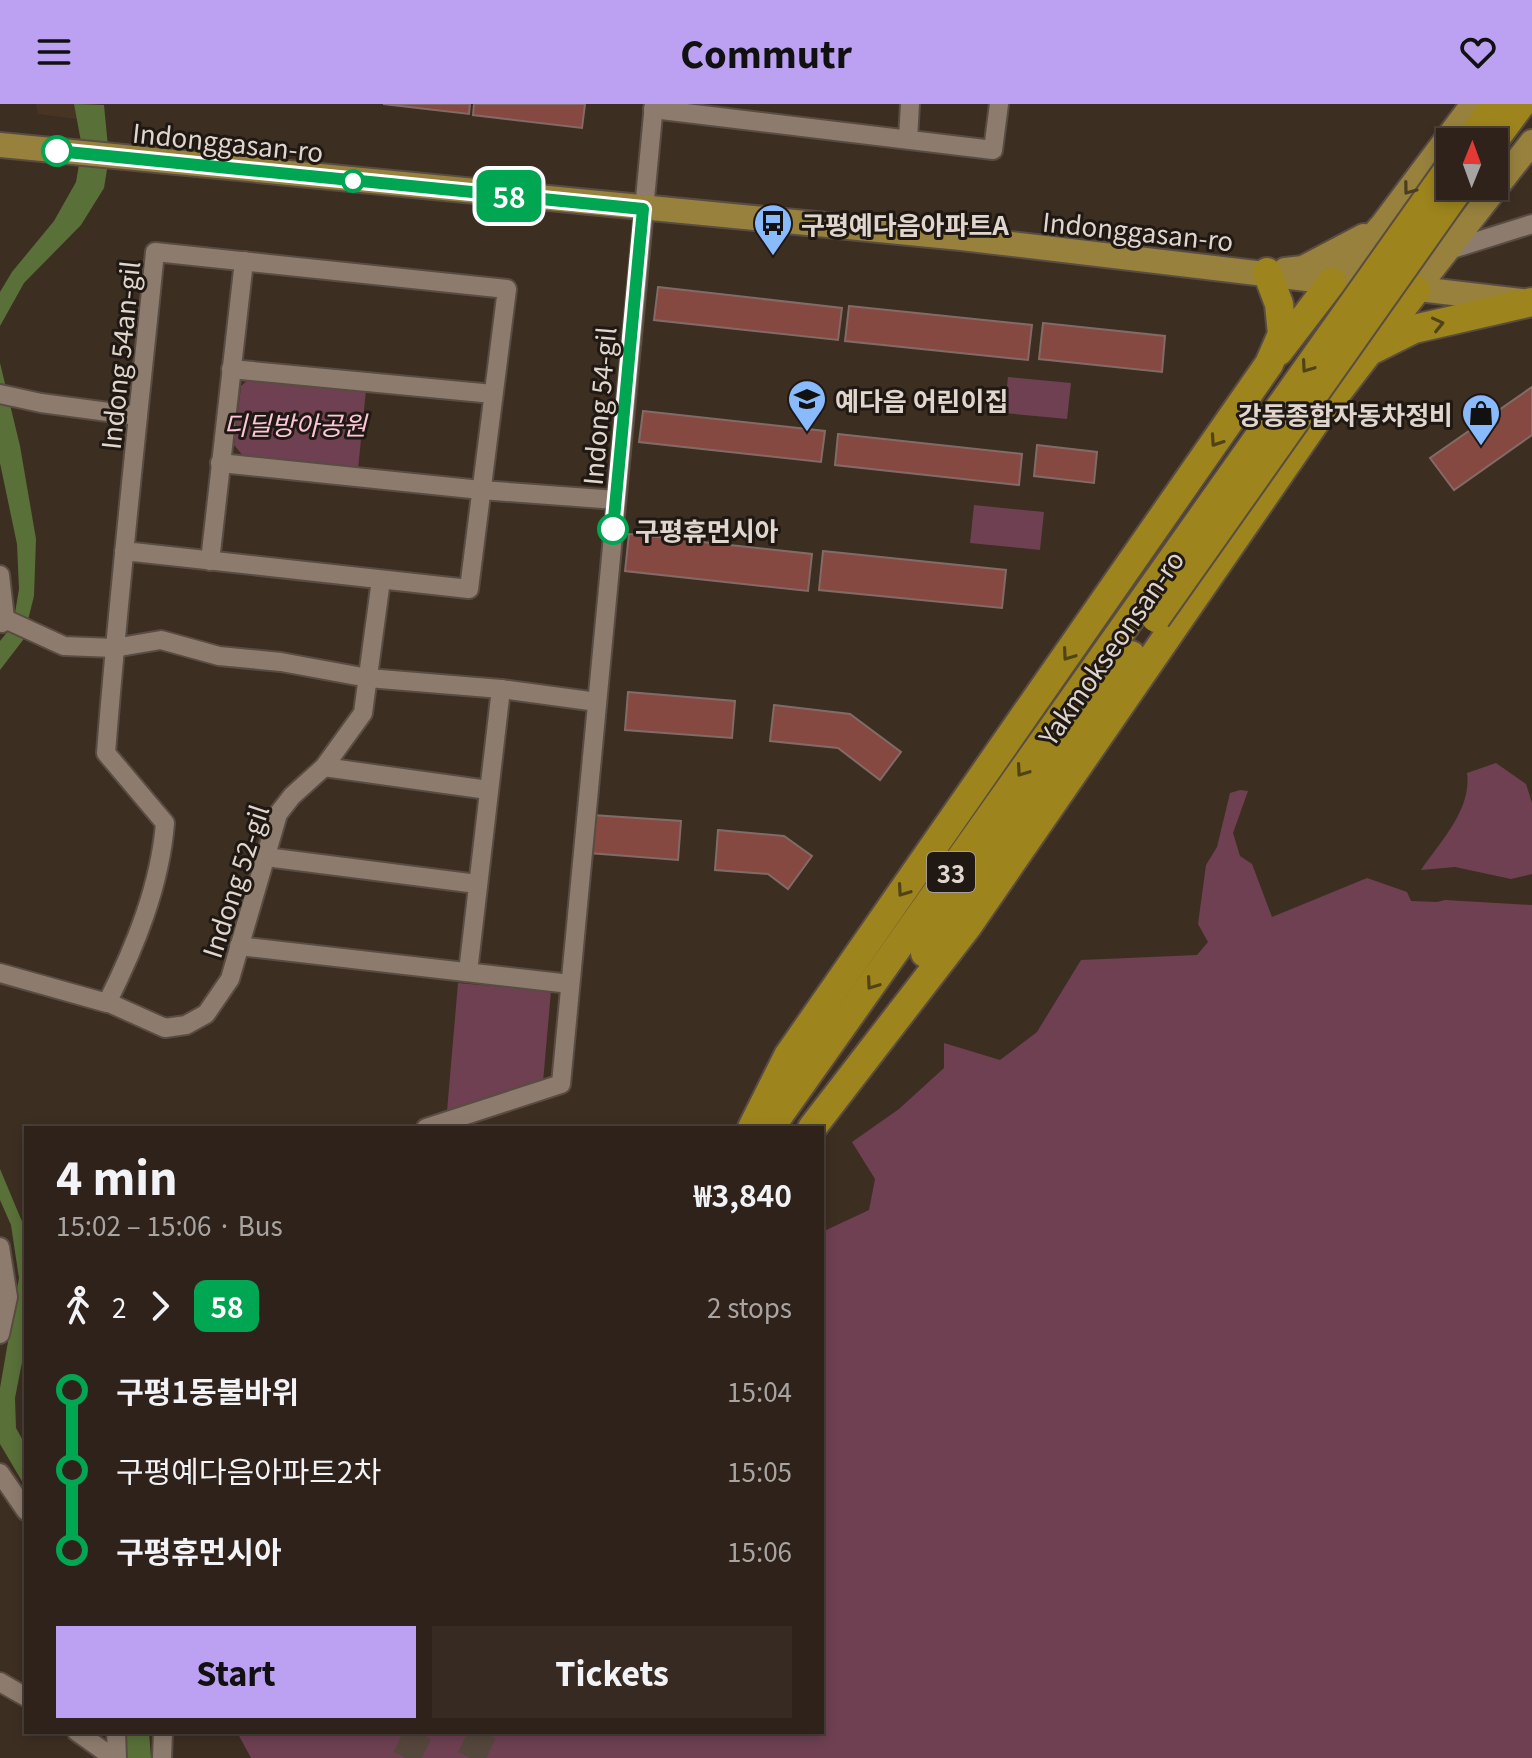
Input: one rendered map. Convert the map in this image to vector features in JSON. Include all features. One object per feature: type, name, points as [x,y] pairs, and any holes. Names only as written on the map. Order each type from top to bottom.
[{"type":"highway","points":[[1478,128],[1496,104]]},
{"type":"highway","points":[[1503,128],[1521,104]]},
{"type":"highway","name":"Yakmokseonsan-ro","points":[[805,1126],[1144,617],[1436,188]]},
{"type":"highway","name":"Yakmokseonsan-ro","points":[[771,1126],[1451,200]]},
{"type":"highway","points":[[1267,272],[1279,304],[1282,334],[1269,364]]},
{"type":"highway","points":[[753,1126],[788,1056],[1269,364],[1332,282]]},
{"type":"highway","points":[[814,1126],[967,927],[1320,415],[1416,290]]},
{"type":"highway","points":[[1366,353],[1414,329],[1532,302]]},
{"type":"main road","points":[[1332,282],[1383,224],[1473,104]]},
{"type":"main road","points":[[1416,290],[1532,142]]},
{"type":"main road","name":"Indonggasan-ro","points":[[0,145],[961,238],[1332,282],[1532,302]]},
{"type":"main road","points":[[1267,272],[1303,268],[1383,224]]},
{"type":"street","points":[[908,139],[910,104]]},
{"type":"street","points":[[643,209],[654,107],[993,150],[999,104]]},
{"type":"street","name":"Indong 54-gil","points":[[432,1126],[561,1084],[643,209]]},
{"type":"street","points":[[1446,251],[1532,224]]},
{"type":"street","name":"Indong 54an-gil","points":[[114,648],[124,551],[155,252],[507,289],[469,589],[124,551]]},
{"type":"street","points":[[210,561],[244,261]]},
{"type":"street","points":[[231,369],[493,394]]},
{"type":"street","points":[[0,394],[41,403],[138,416]]},
{"type":"street","points":[[220,463],[481,490],[616,500]]},
{"type":"street","points":[[0,575],[2,619],[64,646],[114,648],[161,640],[219,656],[281,662],[368,678],[501,689],[597,702]]},
{"type":"street","points":[[368,678],[381,580]]},
{"type":"street","points":[[107,1002],[133,950],[162,855],[165,823],[106,753],[114,648]]},
{"type":"street","name":"Indong 52-gil","points":[[0,973],[107,1002],[165,1028],[186,1025],[206,1014],[230,979],[278,814],[292,796],[324,767],[363,713],[368,678]]},
{"type":"street","points":[[468,972],[501,689]]},
{"type":"street","points":[[324,767],[488,790]]},
{"type":"street","points":[[266,857],[477,884]]},
{"type":"street","points":[[239,946],[570,984]]},
{"type":"street","points":[[0,1247],[8,1297],[0,1334]]},
{"type":"street","points":[[0,1473],[24,1508]]},
{"type":"street","points":[[0,1682],[24,1696]]},
{"type":"street","points":[[80,1734],[116,1758]]},
{"type":"street","points":[[116,1734],[116,1758]]},
{"type":"street","points":[[162,1758],[163,1734]]},
{"type":"shaded area","points":[[36,104],[95,104],[100,122],[38,114]]},
{"type":"shaded area","points":[[74,104],[104,105],[109,157],[104,188],[81,225],[24,283],[0,326],[0,292],[12,272],[54,221],[76,182],[82,147]]},
{"type":"shaded area","points":[[0,363],[20,446],[36,539],[34,596],[23,640],[0,670],[0,641],[13,625],[19,589],[17,544],[0,463]]},
{"type":"shaded area","points":[[0,1169],[24,1226],[24,1352],[15,1398],[16,1428],[24,1442],[24,1485],[0,1444],[0,1388],[19,1278],[11,1225],[0,1200]]},
{"type":"shaded area","points":[[124,1734],[149,1734],[151,1758],[123,1758]]},
{"type":"green space","points":[[1008,377],[1071,383],[1067,419],[1004,413]]},
{"type":"green space","name":"디딜방아공원","points":[[249,379],[366,390],[358,469],[244,457],[234,445],[241,386]]},
{"type":"green space","points":[[974,505],[1044,512],[1040,550],[970,543]]},
{"type":"green space","points":[[1496,763],[1526,784],[1532,803],[1532,874],[1511,879],[1455,867],[1421,870],[1460,812],[1465,799],[1467,773]]},
{"type":"green space","points":[[1248,791],[1233,833],[1240,856],[1252,864],[1272,917],[1367,878],[1407,892],[1411,901],[1532,905],[1532,1758],[251,1758],[238,1734],[824,1734],[824,1231],[869,1210],[875,1179],[852,1142],[899,1109],[944,1068],[944,1043],[1000,1060],[1037,1032],[1081,960],[1197,955],[1208,942],[1198,924],[1206,865],[1217,847],[1230,793]]},
{"type":"green space","points":[[458,983],[551,991],[543,1082],[446,1123]]},
{"type":"building","points":[[383,104],[470,104],[469,114]]},
{"type":"building","points":[[474,104],[585,104],[582,128],[473,115]]},
{"type":"building","points":[[658,287],[842,308],[838,340],[654,320]]},
{"type":"building","points":[[849,306],[1032,325],[1028,360],[845,341]]},
{"type":"building","points":[[1043,323],[1165,336],[1162,372],[1039,359]]},
{"type":"building","name":"강동종합자동차정비","points":[[1532,387],[1532,435],[1454,490],[1430,458]]},
{"type":"building","points":[[643,411],[825,431],[821,462],[639,442]]},
{"type":"building","points":[[838,434],[1022,454],[1019,485],[835,465]]},
{"type":"building","points":[[1037,445],[1097,452],[1094,483],[1034,476]]},
{"type":"building","points":[[629,534],[812,554],[808,591],[625,571]]},
{"type":"building","points":[[823,551],[1006,570],[1002,608],[819,590]]},
{"type":"building","points":[[628,692],[735,701],[732,738],[625,730]]},
{"type":"building","points":[[774,705],[850,714],[901,752],[880,780],[838,748],[770,741]]},
{"type":"building","points":[[592,815],[681,821],[678,860],[589,853]]},
{"type":"building","points":[[718,830],[784,836],[812,856],[788,889],[768,874],[715,870]]},
{"type":"tunnel","points":[[406,1758],[418,1734]]},
{"type":"tunnel","points":[[471,1758],[482,1734]]},
{"type":"bus line","name":"58","points":[[57,151],[643,209],[613,529]]},
{"type":"place","name":"구평예다음아파트A","points":[[773,257]]},
{"type":"place","name":"예다음 어린이집","points":[[807,433]]},
{"type":"place","name":"강동종합자동차정비","points":[[1481,447]]},
{"type":"place","name":"구평휴먼시아","points":[[613,529]]}]
